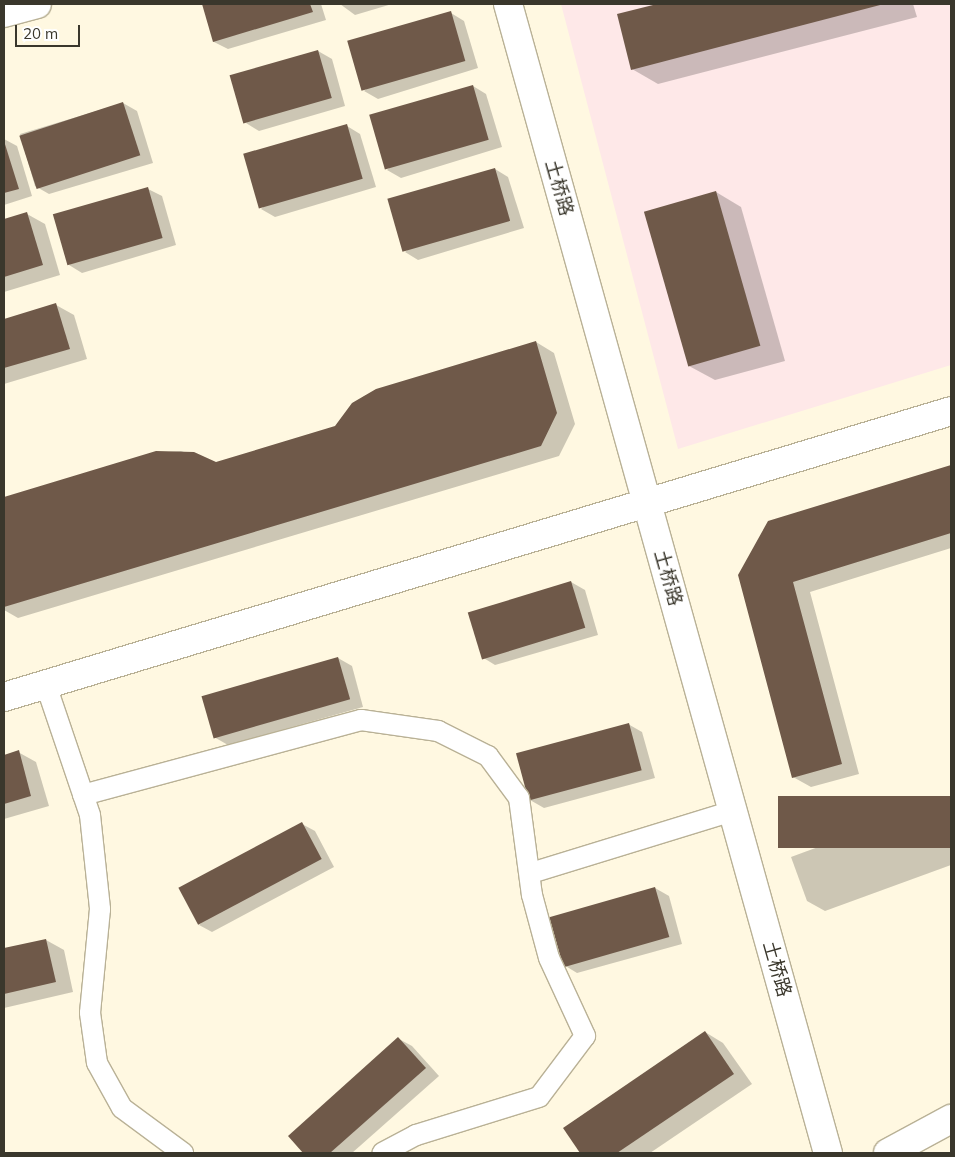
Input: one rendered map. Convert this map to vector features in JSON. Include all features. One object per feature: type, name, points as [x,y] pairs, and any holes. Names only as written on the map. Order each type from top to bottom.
[{"type":"street","points":[[4,13],[37,4]]},
{"type":"street","name":"土桥路","points":[[508,4],[828,1153]]},
{"type":"street","points":[[4,697],[648,505],[951,411]]},
{"type":"street","points":[[46,685],[90,815],[100,909],[90,1014],[96,1063],[122,1108],[183,1153]]},
{"type":"street","points":[[83,794],[361,720],[413,725],[455,738],[488,756],[518,798],[530,873],[549,958],[585,1036],[539,1097],[416,1135],[382,1153]]},
{"type":"street","points":[[530,873],[733,811]]},
{"type":"street","points":[[888,1153],[951,1119]]},
{"type":"shaded area","points":[[561,4],[951,4],[951,365],[678,449]]},
{"type":"building","points":[[202,4],[310,4],[313,12],[213,42]]},
{"type":"building","points":[[657,4],[884,4],[631,70],[617,14]]},
{"type":"building","points":[[451,11],[465,61],[362,91],[347,41]]},
{"type":"building","points":[[318,50],[332,98],[243,123],[230,75]]},
{"type":"building","points":[[473,85],[489,140],[385,170],[369,115]]},
{"type":"building","points":[[123,102],[140,155],[37,189],[19,136]]},
{"type":"building","points":[[347,124],[363,179],[259,209],[243,154]]},
{"type":"building","points":[[4,141],[19,189],[4,193]]},
{"type":"building","points":[[495,168],[510,221],[402,252],[387,199]]},
{"type":"building","points":[[148,187],[163,238],[67,265],[53,214]]},
{"type":"building","points":[[716,191],[760,346],[688,366],[644,212]]},
{"type":"building","points":[[27,212],[43,265],[4,277],[4,219]]},
{"type":"building","points":[[56,303],[70,349],[4,368],[4,319]]},
{"type":"building","points":[[536,341],[557,413],[541,446],[4,607],[4,497],[156,451],[194,452],[216,462],[335,426],[352,403],[376,389]]},
{"type":"building","points":[[951,465],[951,533],[793,582],[842,764],[792,778],[738,575],[768,521]]},
{"type":"building","points":[[571,581],[585,628],[482,659],[468,613]]},
{"type":"building","points":[[338,657],[350,699],[214,738],[202,696]]},
{"type":"building","points":[[629,723],[642,770],[529,801],[516,753]]},
{"type":"building","points":[[19,750],[31,796],[4,804],[4,755]]},
{"type":"building","points":[[778,796],[951,796],[951,848],[778,848]]},
{"type":"building","points":[[302,822],[322,859],[198,925],[178,888]]},
{"type":"building","points":[[655,887],[669,937],[564,967],[549,917]]},
{"type":"building","points":[[46,939],[56,982],[4,994],[4,948]]},
{"type":"building","points":[[705,1031],[734,1074],[617,1153],[580,1153],[563,1128]]},
{"type":"building","points":[[398,1037],[426,1068],[330,1153],[303,1153],[288,1136]]}]
